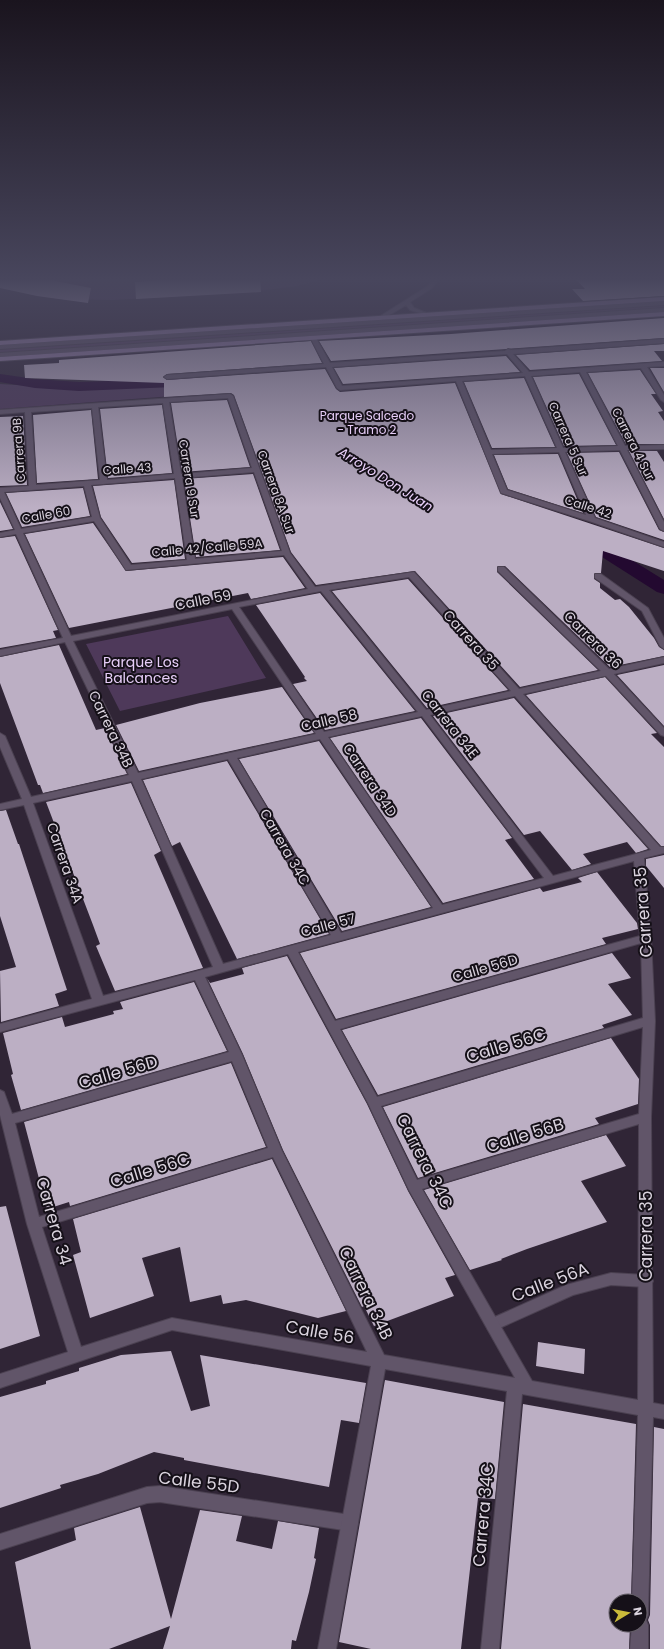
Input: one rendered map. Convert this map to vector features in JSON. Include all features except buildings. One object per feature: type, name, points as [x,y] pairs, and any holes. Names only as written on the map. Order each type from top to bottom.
[{"type":"main road","points":[[0,359],[79,354]]},
{"type":"street","points":[[0,355],[15,354]]},
{"type":"street","points":[[322,354],[340,388],[664,364]]},
{"type":"street","points":[[167,377],[467,354]]},
{"type":"street","name":"Carrera 5 Sur","points":[[510,354],[526,374],[592,519]]},
{"type":"street","points":[[644,366],[664,400]]},
{"type":"street","name":"Carrera 4 Sur","points":[[582,370],[664,529]]},
{"type":"street","points":[[458,379],[489,452],[664,447]]},
{"type":"street","name":"Carrera 8A Sur","points":[[166,401],[230,396],[286,553],[313,590]]},
{"type":"street","points":[[0,412],[166,401]]},
{"type":"street","name":"Carrera 9 Sur","points":[[166,401],[191,561]]},
{"type":"street","points":[[95,406],[104,482]]},
{"type":"street","name":"Carrera 9B","points":[[28,410],[33,487]]},
{"type":"street","name":"Calle 42","points":[[489,452],[504,491],[592,519],[664,545]]},
{"type":"street","name":"Calle 43","points":[[0,490],[256,470]]},
{"type":"street","points":[[87,483],[96,518]]},
{"type":"street","name":"Carrera 34B","points":[[0,490],[68,639],[134,777],[220,969]]},
{"type":"street","name":"Calle 42/Calle 59A","points":[[96,518],[129,568],[286,553]]},
{"type":"street","name":"Calle 60","points":[[0,535],[96,518]]},
{"type":"street","name":"Carrera 36","points":[[501,569],[608,673],[664,733]]},
{"type":"street","name":"Calle 59","points":[[0,653],[235,607],[323,588],[411,574]]},
{"type":"street","name":"Carrera 35","points":[[411,574],[661,850]]},
{"type":"street","points":[[598,576],[645,610],[664,646]]},
{"type":"street","name":"Carrera 34E","points":[[323,588],[424,713],[551,880]]},
{"type":"street","name":"Carrera 34D","points":[[235,607],[324,736],[440,910]]},
{"type":"street","name":"Calle 58","points":[[0,807],[664,660]]},
{"type":"street","name":"Carrera 34A","points":[[0,736],[28,801],[98,1002]]},
{"type":"street","name":"Carrera 34C","points":[[232,756],[338,937]]},
{"type":"street","name":"Calle 57","points":[[0,1028],[661,850]]},
{"type":"street","name":"Carrera 35","points":[[639,856],[646,938],[649,1021],[646,1117],[646,1409],[641,1593]]},
{"type":"street","name":"Calle 56D","points":[[333,1026],[646,938]]},
{"type":"street","name":"Carrera 34C","points":[[291,950],[374,1103],[414,1186],[493,1325],[522,1387],[490,1649]]},
{"type":"street","name":"Carrera 34B","points":[[199,975],[236,1056],[276,1150],[379,1361],[327,1649]]},
{"type":"street","name":"Calle 56C","points":[[374,1103],[649,1021]]},
{"type":"street","name":"Calle 56D","points":[[8,1120],[236,1056]]},
{"type":"street","name":"Carrera 34","points":[[0,1095],[8,1120],[34,1224],[76,1356]]},
{"type":"street","name":"Calle 56B","points":[[414,1186],[646,1117]]},
{"type":"street","name":"Calle 56C","points":[[34,1224],[276,1150]]},
{"type":"street","name":"Calle 56A","points":[[493,1325],[570,1289],[611,1279],[646,1281]]},
{"type":"street","name":"Calle 56","points":[[0,1381],[172,1324],[664,1412]]},
{"type":"street","name":"Calle 55D","points":[[0,1542],[147,1495],[160,1494],[350,1523]]},
{"type":"street","points":[[639,1649],[640,1633]]},
{"type":"green space","points":[[0,384],[65,388],[167,387],[226,392],[0,409]]},
{"type":"green space","name":"Parque Los Balcances","points":[[228,616],[266,678],[120,711],[86,644]]},
{"type":"waterway","name":"Arroyo Don Juan","points":[[0,378],[35,384],[79,387],[197,382]]},
{"type":"waterway","name":"Arroyo Don Juan","points":[[577,543],[608,553],[664,588]]},
{"type":"park label","name":"Parque Salcedo - Tramo 2","points":[[367,423]]}]
